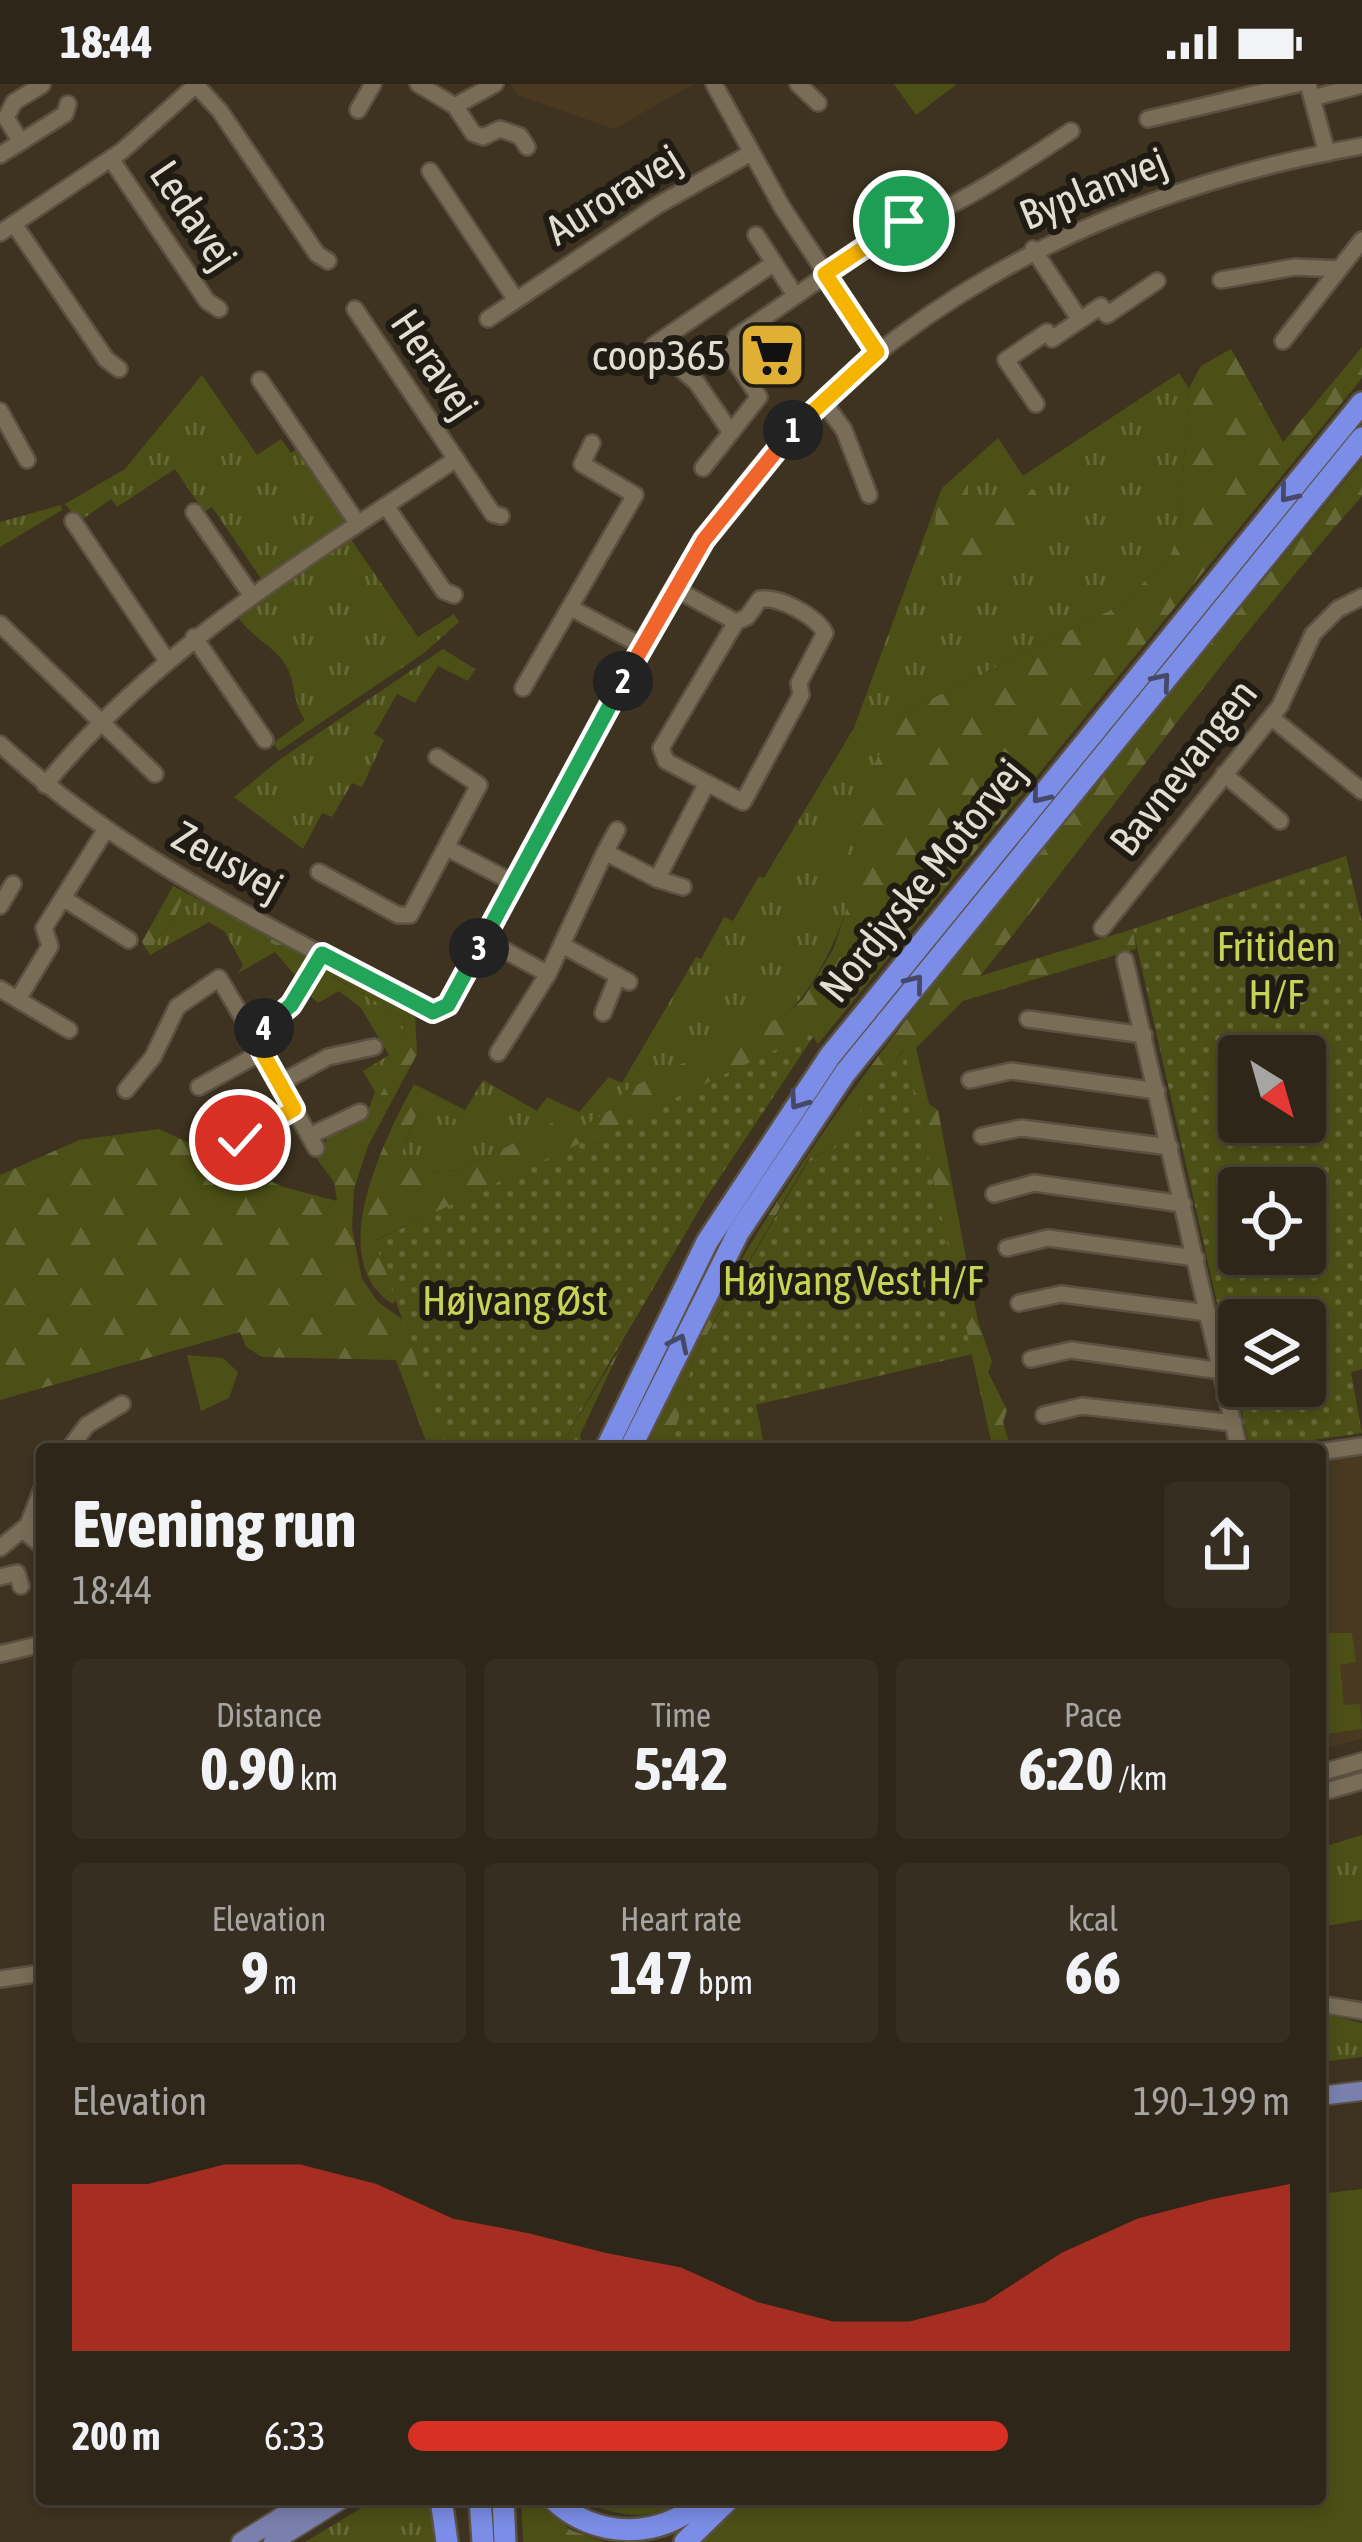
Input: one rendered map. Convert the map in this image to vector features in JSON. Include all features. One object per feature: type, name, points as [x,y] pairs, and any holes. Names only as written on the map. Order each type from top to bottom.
[{"type":"highway","name":"Nordjyske Motorvej","points":[[609,1443],[707,1243],[830,1056],[1362,404]]},
{"type":"highway","name":"Nordjyske Motorvej","points":[[633,1443],[738,1233],[845,1072],[1362,438]]},
{"type":"highway","points":[[442,2505],[447,2542]]},
{"type":"highway","points":[[480,2505],[482,2542]]},
{"type":"highway","points":[[503,2505],[505,2542]]},
{"type":"highway","points":[[561,2505],[583,2521],[630,2531],[676,2520],[696,2505]]},
{"type":"highway","points":[[686,2542],[723,2505]]},
{"type":"main road","points":[[1326,2096],[1358,2092]]},
{"type":"main road","points":[[241,2542],[300,2505]]},
{"type":"main road","points":[[273,2542],[332,2505]]},
{"type":"street","points":[[358,110],[373,84]]},
{"type":"street","points":[[418,84],[455,106],[473,133],[483,137],[500,129],[520,136],[526,147]]},
{"type":"street","points":[[455,106],[495,84]]},
{"type":"street","points":[[714,84],[751,153],[877,352]]},
{"type":"street","points":[[798,84],[818,103]]},
{"type":"street","points":[[1148,119],[1297,84]]},
{"type":"street","points":[[21,142],[6,118],[14,102],[42,85]]},
{"type":"street","name":"Ledavej","points":[[118,369],[7,229],[112,159],[196,85],[220,111],[316,254],[328,261]]},
{"type":"street","points":[[1327,153],[1310,91],[1362,85]]},
{"type":"street","points":[[0,155],[65,114],[68,104]]},
{"type":"street","points":[[703,468],[759,397],[731,355],[732,342],[904,221],[921,221],[967,191],[985,188],[1071,131]]},
{"type":"street","name":"Byplanvej","points":[[438,1011],[448,1005],[674,588],[755,472],[822,400],[944,301],[1033,249],[1162,195],[1362,146]]},
{"type":"street","name":"Auroravej","points":[[488,319],[658,205],[751,153]]},
{"type":"street","name":"Ledavej","points":[[112,159],[207,301],[219,309]]},
{"type":"street","points":[[430,171],[516,300]]},
{"type":"street","points":[[756,235],[795,295]]},
{"type":"street","points":[[1283,341],[1362,241]]},
{"type":"street","points":[[1033,249],[1080,320]]},
{"type":"street","points":[[730,430],[697,383],[654,344],[774,263]]},
{"type":"street","points":[[1221,280],[1295,267],[1340,269]]},
{"type":"street","points":[[1036,404],[1006,360],[1047,332],[1052,339],[1101,306],[1107,315],[1157,281]]},
{"type":"street","name":"Heravej","points":[[355,309],[493,514],[501,517]]},
{"type":"street","points":[[260,380],[358,524]]},
{"type":"street","points":[[822,400],[844,430],[869,495]]},
{"type":"street","points":[[0,411],[27,460]]},
{"type":"street","points":[[524,688],[561,616],[573,609],[635,495],[581,464],[592,443]]},
{"type":"street","name":"Heravej","points":[[45,785],[99,721],[166,659],[456,459]]},
{"type":"street","points":[[386,506],[445,591],[454,595]]},
{"type":"street","points":[[194,512],[252,596]]},
{"type":"street","points":[[73,521],[166,659]]},
{"type":"street","points":[[674,588],[736,622]]},
{"type":"street","points":[[770,597],[818,622],[825,633],[799,683],[801,695],[742,807],[666,761],[661,748],[736,622],[747,617],[760,599],[770,597]]},
{"type":"street","name":"Bavnevangen","points":[[1102,928],[1271,718],[1313,634],[1338,609],[1362,597]]},
{"type":"street","points":[[573,609],[642,646]]},
{"type":"street","points":[[0,624],[148,762],[154,775]]},
{"type":"street","points":[[194,637],[265,740]]},
{"type":"street","points":[[1271,718],[1362,791]]},
{"type":"street","name":"Zeusvej","points":[[0,744],[105,831],[322,954],[438,1011]]},
{"type":"street","points":[[319,872],[404,917],[479,785],[437,758]]},
{"type":"street","points":[[1224,774],[1280,821]]},
{"type":"street","points":[[656,879],[707,783]]},
{"type":"street","points":[[498,1053],[564,946],[576,921],[576,905],[616,830]]},
{"type":"street","points":[[17,999],[50,946],[44,928],[105,831]]},
{"type":"street","points":[[447,848],[514,883]]},
{"type":"street","points":[[605,852],[656,879],[683,887]]},
{"type":"street","points":[[0,906],[13,884]]},
{"type":"street","points":[[63,898],[129,940]]},
{"type":"street","points":[[484,939],[548,974]]},
{"type":"street","points":[[564,946],[624,979],[603,1013]]},
{"type":"street","points":[[260,1034],[291,1005],[322,954]]},
{"type":"street","points":[[1125,960],[1218,1354]]},
{"type":"street","points":[[125,1090],[153,1057],[177,1007],[219,978],[248,1025],[260,1034],[262,1052],[313,1142],[361,1112]]},
{"type":"street","points":[[0,989],[70,1030]]},
{"type":"street","points":[[1028,1019],[1144,1035]]},
{"type":"street","points":[[280,1084],[328,1058],[374,1047]]},
{"type":"street","points":[[199,1087],[262,1052]]},
{"type":"street","points":[[970,1080],[1011,1071],[1157,1091]]},
{"type":"street","points":[[240,1140],[294,1109]]},
{"type":"street","points":[[982,1136],[1022,1128],[1170,1147]]},
{"type":"street","points":[[994,1194],[1034,1183],[1183,1204]]},
{"type":"street","points":[[1007,1248],[1048,1238],[1196,1258]]},
{"type":"street","points":[[1019,1303],[1061,1294],[1208,1313]]},
{"type":"street","points":[[1031,1359],[1071,1350],[1218,1370]]},
{"type":"street","points":[[74,1443],[87,1425],[122,1405]]},
{"type":"street","points":[[1044,1415],[1082,1406],[1234,1423]]},
{"type":"street","points":[[1230,1407],[1238,1443]]},
{"type":"street","points":[[1326,1451],[1362,1447]]},
{"type":"street","points":[[10,1569],[36,1502]]},
{"type":"street","points":[[23,1530],[36,1541]]},
{"type":"street","points":[[0,1654],[36,1645]]},
{"type":"street","points":[[1340,1787],[1327,1771],[1362,1761]]},
{"type":"street","points":[[1326,1791],[1362,1781]]},
{"type":"street","points":[[0,1979],[36,1973]]},
{"type":"street","points":[[1326,2005],[1362,2011]]},
{"type":"shaded area","points":[[511,84],[694,84],[614,129],[517,95]]},
{"type":"shaded area","points":[[1362,1456],[1362,1739],[1326,1748],[1326,1461]]},
{"type":"green space","points":[[894,84],[957,84],[916,115]]},
{"type":"green space","points":[[1362,347],[1362,378],[818,1044],[813,1037],[376,1240],[397,1297],[393,1304],[372,1284],[362,1258],[366,1197],[414,1084],[465,1110],[459,1120],[409,1101],[417,1113],[401,1154],[428,1172],[462,1170],[571,1113],[581,1128],[612,1109],[624,1091],[787,1014],[803,999],[833,950],[846,911],[865,783],[899,715],[1123,604],[1171,554],[1179,532],[1189,388],[1201,366],[1231,349],[1283,442]]},
{"type":"green space","points":[[1179,373],[1189,389],[1179,533],[1171,554],[1123,604],[899,715],[845,915],[810,986],[787,1014],[625,1091],[612,1109],[580,1129],[570,1114],[462,1170],[427,1172],[401,1154],[417,1114],[407,1105],[409,1100],[459,1120],[483,1080],[537,1111],[547,1097],[579,1112],[609,1077],[622,1083],[696,957],[701,959],[724,917],[733,921],[759,876],[764,878],[854,728],[942,488],[998,438],[1023,476]]},
{"type":"green space","points":[[202,375],[257,455],[281,439],[291,453],[300,447],[350,521],[262,580],[212,507],[204,512],[175,469],[117,507],[111,499],[80,521],[65,504],[125,469]]},
{"type":"green space","points":[[1362,460],[1362,496],[1215,673],[980,976],[1133,929],[1136,949],[963,1001],[916,1048],[929,1104],[938,1110],[978,1321],[992,1362],[988,1372],[1007,1410],[1003,1422],[1009,1443],[992,1443],[903,1049],[836,1148],[809,1158],[694,1357],[672,1443],[649,1443],[684,1365],[773,1208],[876,1060],[987,917]]},
{"type":"green space","points":[[960,475],[968,475],[968,508],[974,516],[996,513],[1016,486],[1035,490],[1035,518],[1023,541],[975,568],[951,556],[936,540],[938,504]]},
{"type":"green space","points":[[61,505],[62,510],[0,547],[0,522]]},
{"type":"green space","points":[[350,538],[418,637],[454,614],[459,622],[424,653],[279,751],[273,743],[305,720],[285,664],[236,614]]},
{"type":"green space","points":[[443,649],[475,669],[468,681],[438,666],[415,703],[397,694],[374,734],[384,740],[362,787],[352,783],[332,817],[322,813],[303,849],[234,797],[279,760]]},
{"type":"green space","points":[[828,817],[853,821],[844,882],[820,878]]},
{"type":"green space","name":"Fritiden H/F","points":[[1346,856],[1362,922],[1362,1369],[1351,1372],[1362,1433],[1292,1443],[1249,1443],[1241,1407],[1326,1407],[1326,1299],[1218,1299],[1218,1307],[1133,929]]},
{"type":"green space","points":[[173,886],[313,959],[311,964],[183,896],[174,919],[154,944],[157,951],[150,955],[142,942]]},
{"type":"green space","points":[[182,895],[311,964],[301,982],[275,952],[238,973],[243,965],[225,932],[209,922],[157,951],[154,944],[174,919]]},
{"type":"green space","points":[[324,964],[415,1013],[417,1054],[368,1146],[354,1189],[352,1228],[362,1279],[378,1302],[407,1323],[445,1443],[427,1443],[396,1360],[262,1357],[246,1347],[240,1332],[0,1400],[0,1175],[79,1140],[159,1129],[283,1187],[337,1201],[334,1182],[311,1151],[327,1141],[324,1134],[340,1125],[345,1131],[371,1109],[393,1067],[405,1018],[330,975],[321,986],[312,986]]},
{"type":"green space","points":[[329,975],[405,1018],[392,1076],[366,1118],[375,1092],[363,1071],[389,1055],[361,1008],[339,991],[318,1003],[308,993]]},
{"type":"green space","name":"Højvang Øst","points":[[809,1034],[813,1037],[706,1198],[563,1443],[445,1443],[375,1241]]},
{"type":"green space","name":"Højvang Vest H/F","points":[[904,1049],[972,1354],[756,1405],[764,1443],[672,1443],[694,1357],[810,1158],[836,1148],[837,1129],[859,1120],[862,1094],[882,1081]]},
{"type":"green space","points":[[622,1345],[580,1435],[582,1443],[563,1443]]},
{"type":"green space","points":[[187,1355],[223,1358],[238,1372],[229,1398],[201,1411]]},
{"type":"green space","points":[[1326,1633],[1352,1633],[1356,1662],[1340,1665],[1344,1705],[1360,1704],[1362,1729],[1326,1734]]},
{"type":"green space","points":[[1362,1835],[1362,1920],[1326,1926],[1326,1846]]},
{"type":"green space","points":[[1326,2014],[1362,2023],[1362,2057],[1326,2061]]},
{"type":"green space","points":[[1362,2189],[1362,2542],[699,2542],[734,2505],[1326,2505],[1326,2193]]},
{"type":"green space","points":[[366,2505],[433,2505],[438,2542],[305,2542]]},
{"type":"green space","points":[[521,2505],[542,2505],[571,2530],[604,2542],[523,2542]]},
{"type":"green space","points":[[593,2505],[678,2505],[633,2515]]},
{"type":"place","name":"coop365","points":[[772,355]]},
{"type":"route","points":[[240,1140],[294,1109],[262,1052],[260,1034],[291,1005],[322,954],[429,1011],[448,1005],[704,540],[772,453],[877,352],[825,274],[904,221]]}]
